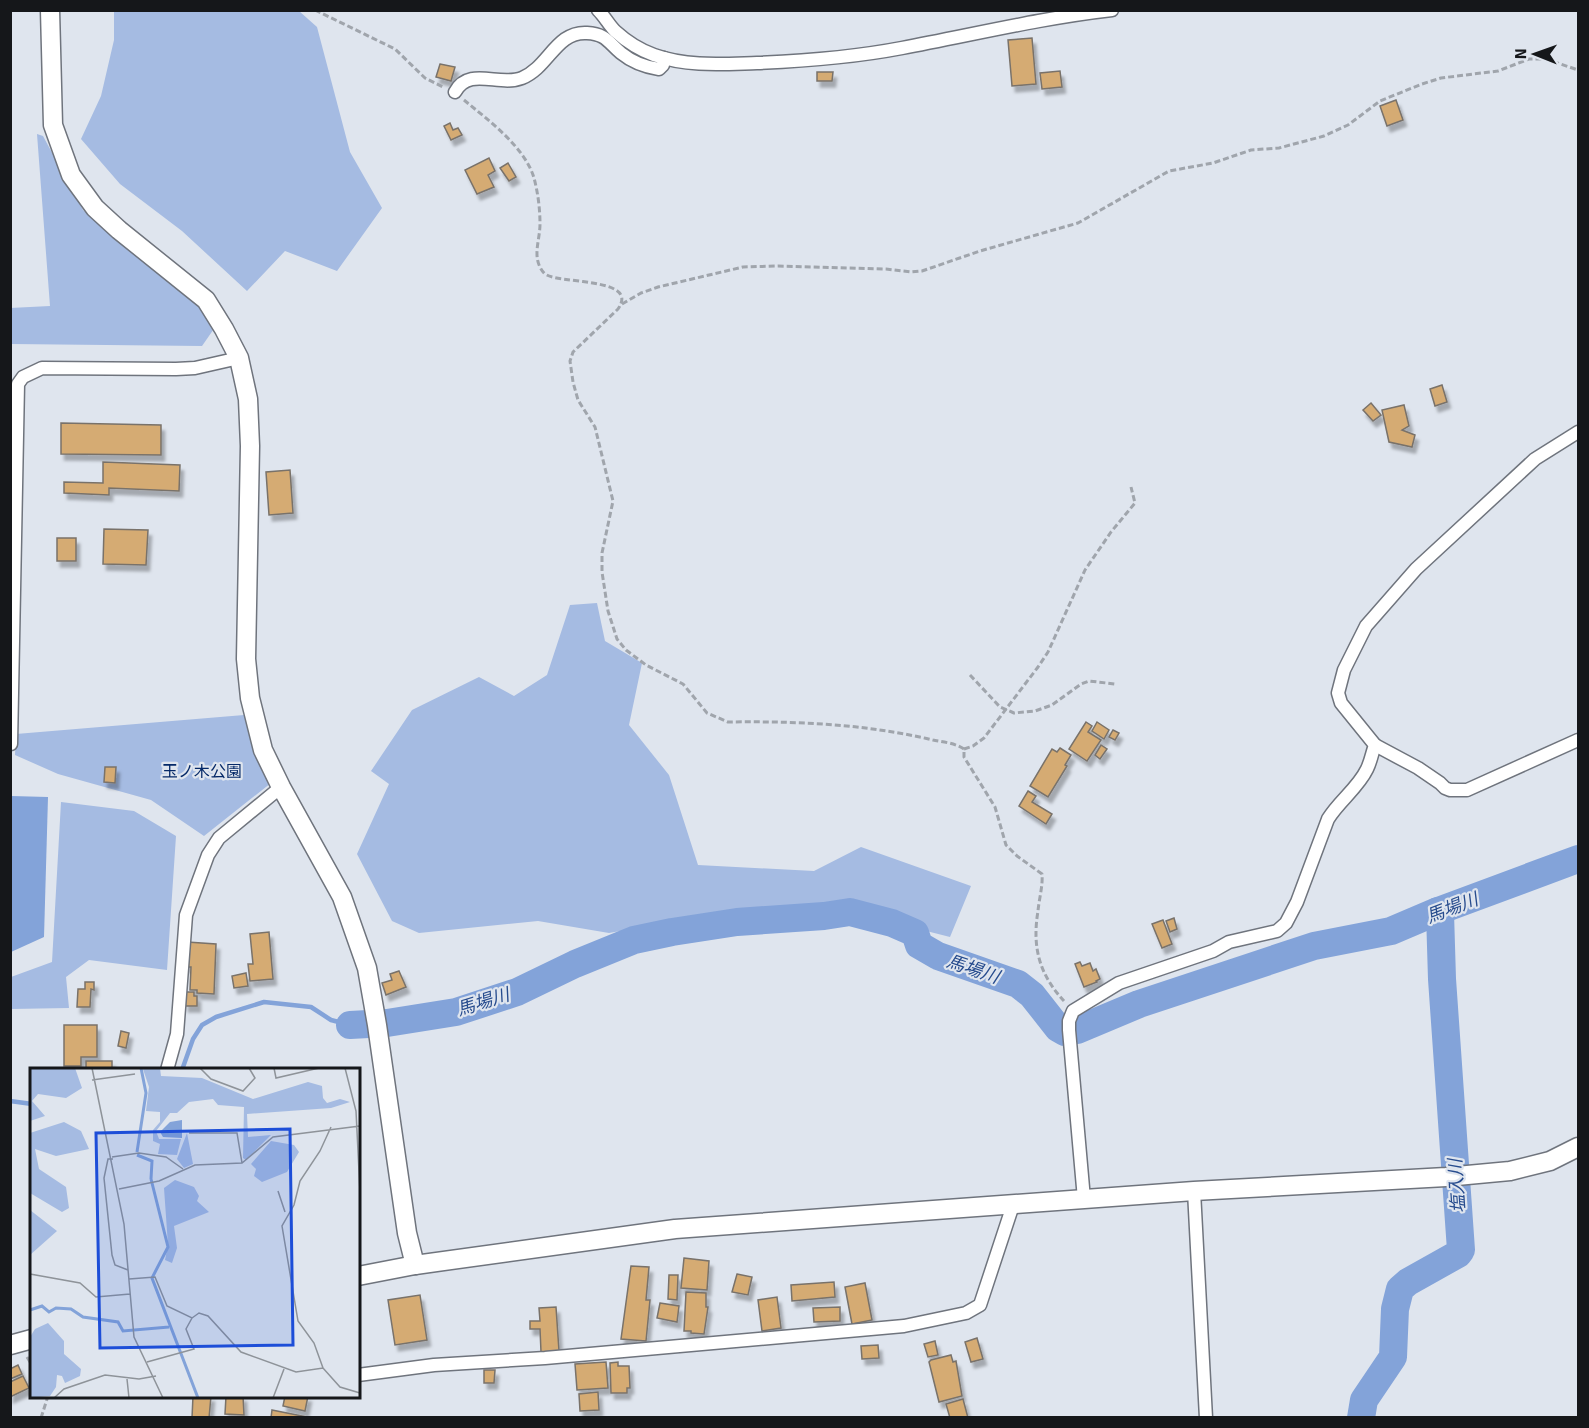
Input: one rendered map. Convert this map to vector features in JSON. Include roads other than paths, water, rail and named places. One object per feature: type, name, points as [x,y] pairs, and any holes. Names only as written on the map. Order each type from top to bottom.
[{"type":"street","points":[[50,10],[53,125],[71,175],[95,208],[206,300],[239,358],[248,399],[250,446],[246,659],[250,698],[263,750],[342,897],[367,968],[407,1233],[415,1265]]},
{"type":"street","points":[[598,10],[614,31],[638,48],[664,58],[710,65],[784,62],[901,49],[1019,23],[1112,10]]},
{"type":"street","points":[[455,92],[459,85],[468,78],[511,81],[531,74],[540,68],[547,56],[572,34],[585,32],[601,34],[622,55],[647,67],[659,69],[663,65],[664,58]]},
{"type":"street","points":[[10,744],[18,384],[23,377],[42,368],[176,369],[195,368],[239,358]]},
{"type":"street","points":[[1578,432],[1535,459],[1416,569],[1366,626],[1344,670],[1338,693],[1341,703],[1375,745],[1418,768],[1445,788],[1467,790],[1578,740]]},
{"type":"street","points":[[1084,1199],[1069,1030],[1069,1021],[1073,1011],[1119,983],[1213,951],[1229,942],[1277,931],[1286,923],[1296,902],[1328,819],[1335,807],[1359,782],[1367,769],[1375,745]]},
{"type":"street","points":[[168,1068],[177,1034],[186,915],[208,855],[219,838],[281,787]]},
{"type":"street","points":[[360,1276],[415,1265],[675,1229],[1194,1191],[1435,1178],[1510,1171],[1550,1161],[1578,1147]]},
{"type":"street","points":[[1194,1191],[1206,1418]]},
{"type":"street","points":[[360,1375],[434,1365],[546,1359],[904,1326],[966,1313],[980,1305],[1013,1205]]},
{"type":"street","points":[[10,1345],[30,1340]]},
{"type":"waterway","name":"馬場川","points":[[350,1025],[387,1023],[456,1012],[517,992],[575,964],[634,940],[737,922],[850,912],[892,923],[915,933],[919,945],[938,956],[1018,984],[1032,995],[1058,1028],[1065,1032],[1077,1030],[1139,1004],[1314,946],[1391,931],[1578,859]]},
{"type":"waterway","name":"塩入川","points":[[1361,1418],[1364,1400],[1393,1357],[1395,1309],[1400,1289],[1461,1250],[1442,979],[1440,913],[1438,911]]},
{"type":"waterway","points":[[183,1068],[193,1039],[202,1025],[216,1017],[264,1002],[311,1007],[331,1020],[350,1025]]},
{"type":"waterway","points":[[10,1101],[30,1104]]},
{"type":"park label","name":"玉ノ木公園","points":[[202,771]]}]
